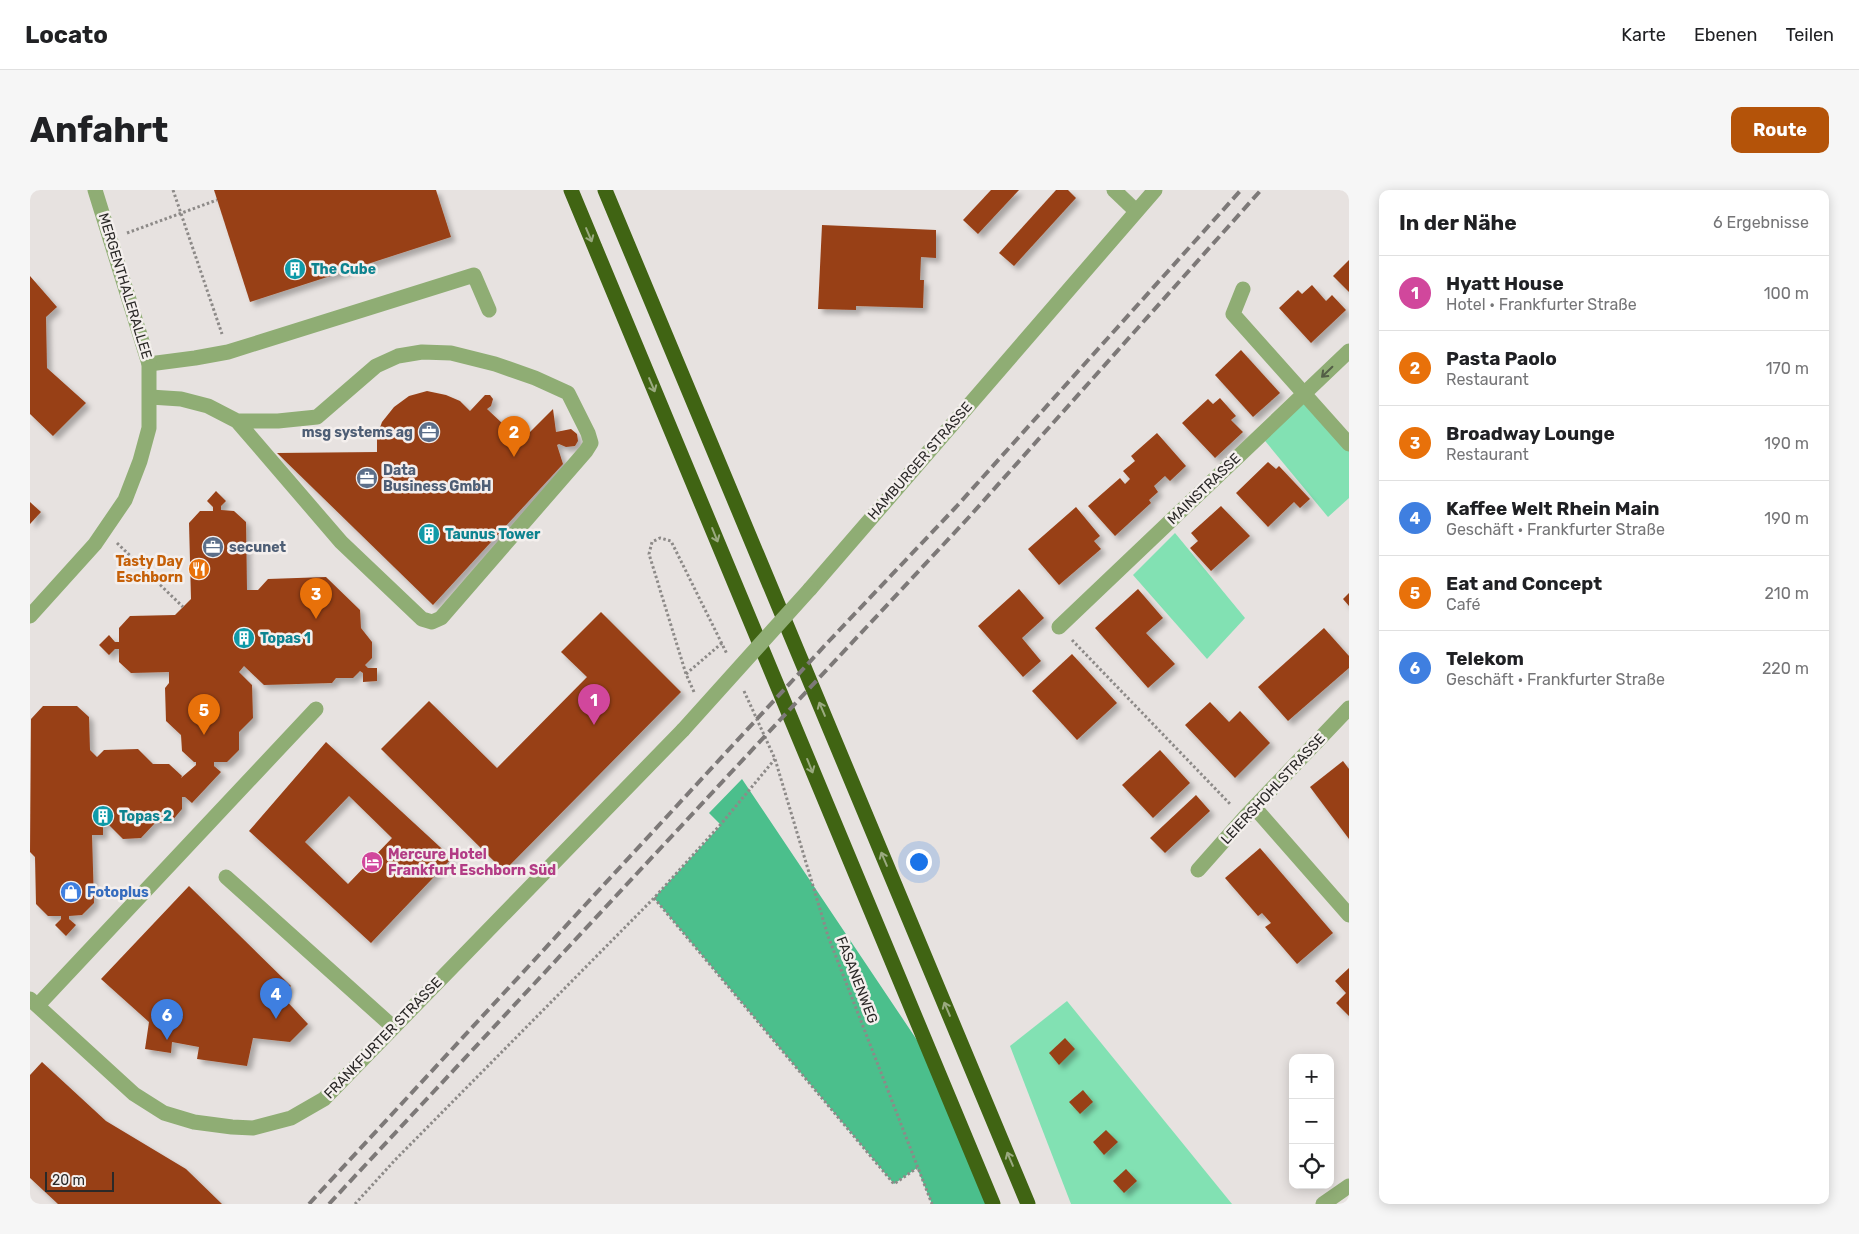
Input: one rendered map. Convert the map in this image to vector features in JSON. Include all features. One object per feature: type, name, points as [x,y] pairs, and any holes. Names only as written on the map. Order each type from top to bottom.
[{"type":"highway","points":[[571,190],[993,1204]]},
{"type":"highway","points":[[605,190],[1028,1204]]},
{"type":"street","name":"MERGENTHALERALLEE","points":[[30,616],[95,544],[125,500],[140,461],[149,428],[149,364],[94,190]]},
{"type":"street","points":[[1114,190],[1136,211]]},
{"type":"street","name":"HAMBURGER STRASSE","points":[[683,730],[810,589],[1155,190]]},
{"type":"street","points":[[149,364],[228,352],[474,275],[489,310]]},
{"type":"street","points":[[1243,289],[1233,314],[1349,444]]},
{"type":"street","name":"MAINSTRASSE","points":[[1060,628],[1349,351]]},
{"type":"street","points":[[150,397],[180,400],[208,406],[238,422],[341,542],[422,618],[432,622],[441,618],[591,443],[568,393],[535,378],[495,364],[451,353],[422,352],[398,356],[376,366],[318,416],[278,421],[238,422]]},
{"type":"street","points":[[34,1002],[316,708]]},
{"type":"street","name":"LEIERSHOHLSTRASSE","points":[[1198,870],[1250,812],[1349,708]]},
{"type":"street","name":"FRANKFURTER STRASSE","points":[[34,1002],[134,1094],[164,1113],[194,1122],[253,1128],[291,1118],[324,1099],[683,730]]},
{"type":"street","points":[[1250,812],[1349,915]]},
{"type":"street","points":[[226,877],[393,1027]]},
{"type":"street","points":[[1323,1204],[1349,1186]]},
{"type":"path","points":[[173,190],[228,352]]},
{"type":"path","points":[[110,238],[217,200]]},
{"type":"path","points":[[104,531],[183,607]]},
{"type":"path","points":[[701,709],[686,674],[649,554],[652,542],[660,538],[671,541],[730,661]]},
{"type":"path","points":[[1060,628],[1250,812]]},
{"type":"path","points":[[686,674],[722,643]]},
{"type":"path","name":"FASANENWEG","points":[[742,687],[775,759],[828,936],[932,1204]]},
{"type":"path","points":[[355,1204],[395,1160],[654,898],[721,824],[775,759]]},
{"type":"path","points":[[654,898],[894,1184],[917,1168]]},
{"type":"green space","points":[[1305,393],[1349,444],[1349,498],[1328,517],[1261,436]]},
{"type":"green space","points":[[1175,533],[1245,618],[1207,659],[1133,575]]},
{"type":"green space","points":[[742,779],[929,1058],[987,1204],[932,1204],[917,1168],[894,1184],[654,898],[721,825],[709,813]]},
{"type":"green space","points":[[1067,1001],[1232,1204],[1071,1204],[1010,1046]]},
{"type":"building","name":"The Cube","points":[[214,190],[436,190],[451,237],[250,302]]},
{"type":"building","points":[[991,190],[1019,190],[978,234],[963,220]]},
{"type":"building","points":[[1056,190],[1068,190],[1076,198],[1014,266],[999,253]]},
{"type":"building","points":[[822,225],[936,230],[936,258],[921,257],[920,280],[924,280],[923,308],[856,306],[856,310],[818,309]]},
{"type":"building","points":[[1349,260],[1349,292],[1333,276]]},
{"type":"building","points":[[30,276],[57,307],[46,317],[47,368],[86,403],[53,436],[30,414]]},
{"type":"building","points":[[1312,285],[1326,301],[1332,295],[1346,310],[1311,343],[1279,308],[1298,290],[1302,294]]},
{"type":"building","points":[[1241,350],[1280,393],[1253,417],[1215,375]]},
{"type":"building","name":"Taunus Tower","points":[[427,391],[446,395],[460,401],[470,411],[485,395],[490,395],[493,399],[491,406],[487,409],[521,441],[553,409],[556,432],[571,429],[577,434],[578,441],[575,446],[557,445],[563,464],[433,605],[277,453],[377,452],[377,436],[382,422],[394,407],[409,396]]},
{"type":"building","points":[[1220,398],[1236,416],[1231,420],[1243,432],[1215,458],[1182,423],[1208,399],[1213,404]]},
{"type":"building","points":[[1157,433],[1186,466],[1170,481],[1165,476],[1154,486],[1158,492],[1149,500],[1151,503],[1115,536],[1088,506],[1120,478],[1125,484],[1130,479],[1123,471],[1135,461],[1131,456]]},
{"type":"building","points":[[1268,462],[1276,469],[1279,466],[1310,499],[1300,508],[1294,502],[1268,527],[1236,493]]},
{"type":"building","name":"Topas 1","points":[[216,491],[226,501],[221,506],[221,510],[234,511],[246,522],[247,590],[258,590],[268,579],[326,577],[360,610],[361,628],[372,642],[372,658],[365,665],[368,668],[377,668],[377,681],[363,682],[363,673],[360,671],[353,678],[336,678],[332,683],[264,685],[244,666],[239,672],[252,685],[253,718],[239,732],[239,750],[227,762],[214,762],[214,766],[221,772],[192,803],[185,797],[182,797],[182,809],[171,822],[155,823],[141,838],[123,839],[108,824],[103,824],[103,835],[92,835],[94,903],[82,915],[69,916],[69,919],[76,925],[66,936],[55,925],[61,919],[61,916],[48,916],[36,904],[35,857],[30,852],[31,719],[43,706],[77,706],[89,717],[90,750],[97,757],[104,750],[138,749],[153,764],[169,764],[182,776],[181,778],[196,765],[196,762],[182,751],[181,735],[166,721],[165,688],[169,683],[169,672],[131,673],[119,662],[119,649],[115,649],[109,655],[99,645],[109,635],[115,642],[119,642],[119,628],[130,616],[175,615],[191,599],[189,523],[200,511],[213,511],[213,507],[207,501]]},
{"type":"building","points":[[30,502],[41,512],[30,524]]},
{"type":"building","points":[[1221,506],[1250,536],[1211,571],[1190,548],[1198,541],[1191,533]]},
{"type":"building","points":[[1076,507],[1100,536],[1094,541],[1101,549],[1059,585],[1028,549]]},
{"type":"building","points":[[1019,589],[1044,618],[1022,638],[1041,661],[1023,677],[978,626]]},
{"type":"building","points":[[1138,589],[1163,618],[1146,633],[1175,664],[1148,688],[1095,628]]},
{"type":"building","points":[[1349,593],[1349,606],[1343,599]]},
{"type":"building","points":[[601,612],[681,692],[504,871],[381,749],[429,701],[497,768],[587,677],[561,652]]},
{"type":"building","points":[[1324,628],[1349,656],[1349,668],[1288,721],[1258,687]]},
{"type":"building","points":[[1072,654],[1117,703],[1077,740],[1032,691]]},
{"type":"building","points":[[1210,702],[1229,722],[1240,711],[1270,743],[1235,778],[1185,725]]},
{"type":"building","points":[[326,742],[452,858],[371,943],[249,831]],"holes":[[[349,796],[392,838],[348,884],[305,842]]]},
{"type":"building","points":[[1160,750],[1190,783],[1153,818],[1122,785]]},
{"type":"building","points":[[1343,761],[1349,769],[1349,839],[1310,787]]},
{"type":"building","points":[[1196,795],[1210,811],[1165,853],[1150,838]]},
{"type":"building","points":[[1260,848],[1333,933],[1297,964],[1265,927],[1271,923],[1262,913],[1258,916],[1225,878]]},
{"type":"building","points":[[189,886],[291,986],[281,995],[308,1024],[290,1042],[253,1038],[247,1066],[197,1059],[199,1047],[172,1042],[171,1053],[145,1049],[149,1022],[101,979]]},
{"type":"building","points":[[1349,968],[1349,1016],[1336,1003],[1346,993],[1335,981]]},
{"type":"building","points":[[1065,1038],[1075,1049],[1059,1065],[1049,1053]]},
{"type":"building","points":[[42,1062],[106,1121],[186,1169],[222,1204],[58,1204],[30,1178],[30,1075]]},
{"type":"building","points":[[1083,1090],[1093,1102],[1080,1114],[1069,1102]]},
{"type":"building","points":[[1106,1130],[1118,1142],[1104,1155],[1093,1142]]},
{"type":"building","points":[[1126,1169],[1137,1181],[1124,1193],[1113,1181]]},
{"type":"railway","points":[[309,1204],[829,641],[956,507],[1241,190]]},
{"type":"railway","points":[[329,1204],[970,516],[1261,190]]},
{"type":"place","name":"The Cube","points":[[295,269]]},
{"type":"place","name":"msg systems ag","points":[[429,432]]},
{"type":"place","name":"Pasta Paolo","points":[[514,457]]},
{"type":"place","name":"Data Business GmbH","points":[[367,478]]},
{"type":"place","name":"Taunus Tower","points":[[429,534]]},
{"type":"place","name":"secunet","points":[[213,547]]},
{"type":"place","name":"Tasty Day Eschborn","points":[[199,569]]},
{"type":"place","name":"Broadway Lounge","points":[[316,619]]},
{"type":"place","name":"Topas 1","points":[[244,638]]},
{"type":"place","name":"Hyatt House","points":[[594,725]]},
{"type":"place","name":"Eat and Concept","points":[[204,735]]},
{"type":"place","name":"Topas 2","points":[[103,816]]},
{"type":"place","name":"Mercure Hotel Frankfurt Eschborn Süd","points":[[372,862]]},
{"type":"place","name":"Fotoplus","points":[[71,892]]},
{"type":"place","name":"Kaffee Welt Rhein Main","points":[[276,1019]]},
{"type":"place","name":"Telekom","points":[[167,1040]]}]
